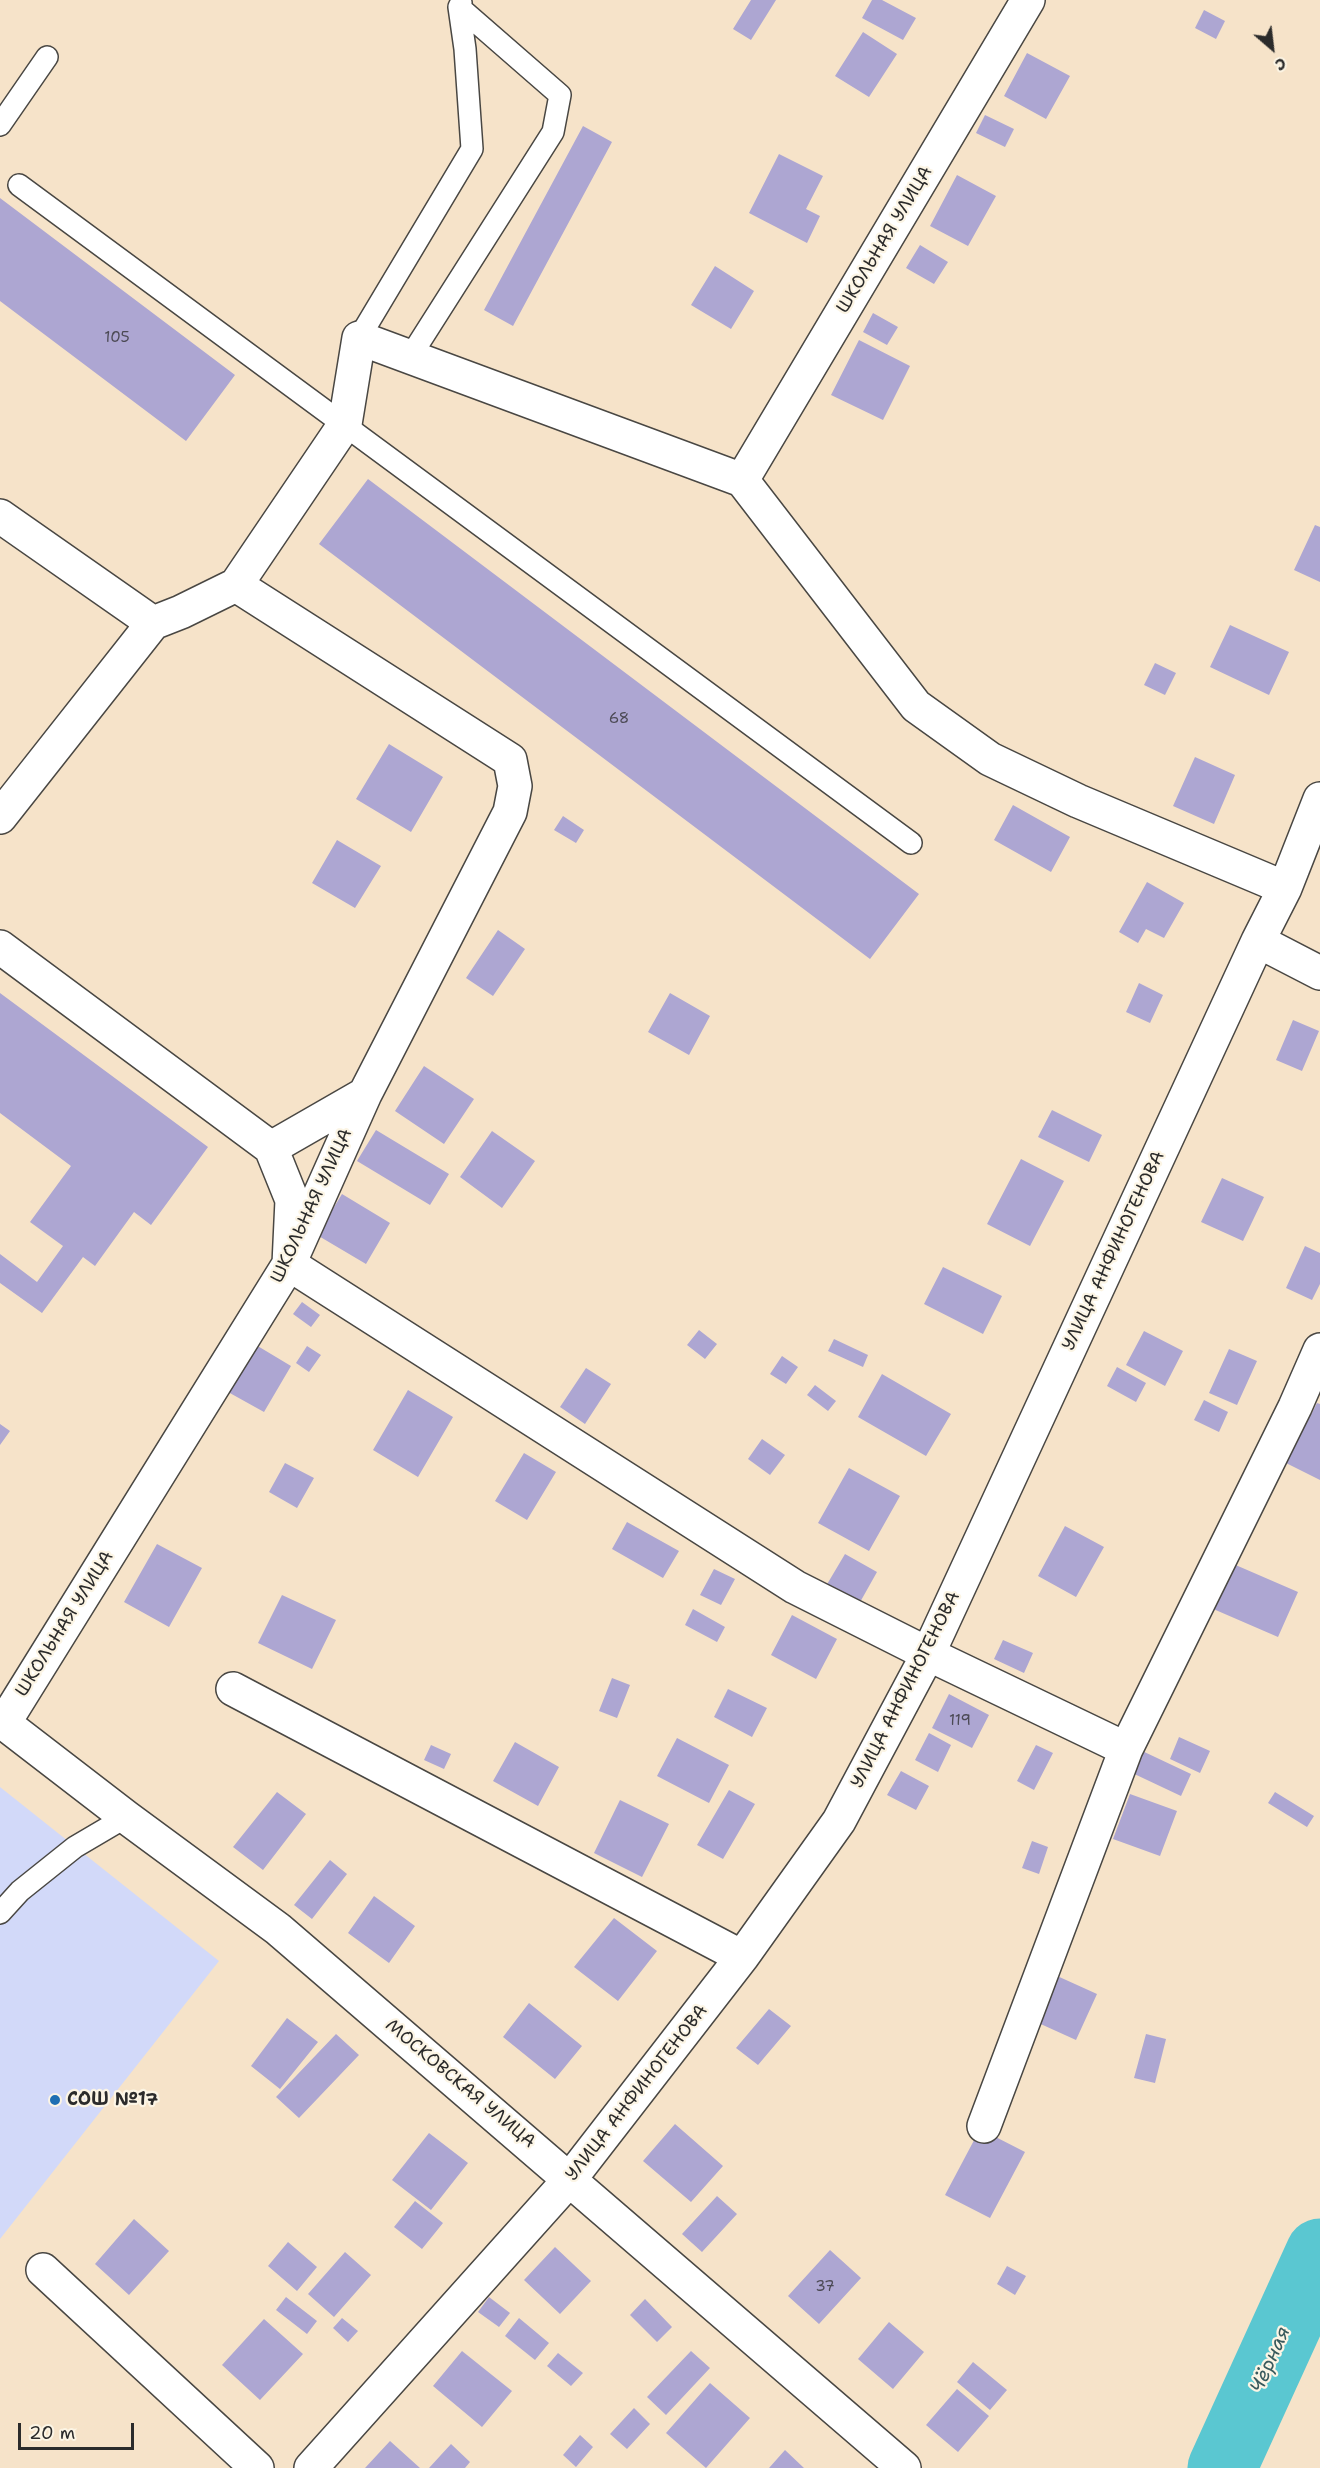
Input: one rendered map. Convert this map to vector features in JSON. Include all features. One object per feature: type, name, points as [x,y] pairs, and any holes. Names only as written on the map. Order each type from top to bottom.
[{"type":"street","name":"ШКОЛЬНАЯ УЛИЦА","points":[[742,480],[1028,0]]},
{"type":"street","points":[[0,817],[153,622],[181,612],[236,585],[345,424],[359,338],[742,480],[916,706],[1000,764],[1078,801],[1285,888]]},
{"type":"street","points":[[0,516],[153,622]]},
{"type":"street","name":"ШКОЛЬНАЯ УЛИЦА","points":[[2,1721],[289,1264],[365,1094],[510,812],[515,786],[510,760],[236,585]]},
{"type":"street","name":"УЛИЦА АНФИНОГЕНОВА","points":[[311,2468],[570,2179],[742,1957],[839,1821],[928,1654],[1258,941],[1285,888],[1320,799]]},
{"type":"street","points":[[1258,941],[1320,973]]},
{"type":"street","points":[[0,947],[271,1148],[292,1200],[289,1264],[795,1587],[1126,1749]]},
{"type":"street","points":[[271,1148],[365,1094]]},
{"type":"street","points":[[984,2126],[1126,1749],[1295,1407],[1320,1350]]},
{"type":"street","points":[[233,1689],[742,1957]]},
{"type":"street","name":"МОСКОВСКАЯ УЛИЦА","points":[[2,1721],[126,1817],[278,1929],[904,2468]]},
{"type":"street","points":[[44,2270],[257,2468]]},
{"type":"lane","points":[[359,338],[472,149],[461,4]]},
{"type":"lane","points":[[410,357],[553,132],[560,95],[461,4]]},
{"type":"lane","points":[[0,125],[47,57]]},
{"type":"lane","points":[[19,184],[911,843]]},
{"type":"lane","points":[[0,1913],[20,1891],[75,1847],[126,1817]]},
{"type":"shaded area","name":"СОШ №17","points":[[0,1787],[219,1961],[0,2239]]},
{"type":"building","points":[[751,0],[776,0],[751,40],[733,29]]},
{"type":"building","points":[[872,0],[882,0],[916,18],[903,40],[862,18]]},
{"type":"building","points":[[1204,10],[1225,21],[1216,39],[1195,28]]},
{"type":"building","points":[[863,32],[897,54],[869,97],[835,76]]},
{"type":"building","points":[[1027,53],[1070,76],[1046,119],[1004,96]]},
{"type":"building","points":[[985,115],[1014,129],[1005,147],[976,133]]},
{"type":"building","points":[[583,126],[612,142],[513,326],[484,310]]},
{"type":"building","points":[[779,154],[823,176],[806,209],[820,216],[807,243],[749,213]]},
{"type":"building","points":[[957,175],[996,196],[968,246],[930,226]]},
{"type":"building","points":[[0,198],[235,375],[186,441],[0,301]]},
{"type":"building","points":[[920,245],[948,262],[934,284],[906,268]]},
{"type":"building","points":[[715,266],[754,291],[731,329],[691,305]]},
{"type":"building","points":[[873,313],[898,327],[887,345],[863,332]]},
{"type":"building","points":[[859,340],[910,366],[883,420],[831,395]]},
{"type":"building","points":[[368,479],[919,894],[870,959],[319,544]]},
{"type":"building","points":[[1315,525],[1320,527],[1320,582],[1294,570]]},
{"type":"building","points":[[1230,625],[1289,652],[1269,695],[1210,667]]},
{"type":"building","points":[[1155,663],[1176,673],[1165,695],[1144,685]]},
{"type":"building","points":[[389,744],[443,777],[411,832],[356,799]]},
{"type":"building","points":[[1195,757],[1235,775],[1214,824],[1173,806]]},
{"type":"building","points":[[1013,805],[1070,837],[1051,872],[994,840]]},
{"type":"building","points":[[563,816],[584,830],[576,843],[554,830]]},
{"type":"building","points":[[337,840],[381,866],[355,908],[312,883]]},
{"type":"building","points":[[1147,882],[1184,903],[1164,938],[1146,929],[1138,943],[1119,932]]},
{"type":"building","points":[[498,930],[525,949],[493,996],[466,978]]},
{"type":"building","points":[[1139,983],[1163,995],[1150,1023],[1126,1012]]},
{"type":"building","points":[[0,993],[208,1147],[151,1225],[134,1212],[95,1266],[83,1257],[42,1313],[0,1283],[0,1254],[37,1282],[63,1246],[30,1222],[71,1166],[0,1113]]},
{"type":"building","points":[[670,993],[710,1016],[689,1055],[648,1032]]},
{"type":"building","points":[[1293,1020],[1319,1031],[1302,1071],[1276,1060]]},
{"type":"building","points":[[424,1066],[474,1099],[444,1144],[395,1111]]},
{"type":"building","points":[[1052,1110],[1102,1135],[1089,1162],[1038,1137]]},
{"type":"building","points":[[376,1130],[449,1174],[430,1205],[357,1161]]},
{"type":"building","points":[[492,1131],[535,1161],[502,1208],[460,1177]]},
{"type":"building","points":[[1021,1159],[1064,1181],[1030,1246],[987,1224]]},
{"type":"building","points":[[1222,1178],[1264,1197],[1243,1241],[1201,1222]]},
{"type":"building","points":[[342,1194],[390,1223],[366,1264],[317,1235]]},
{"type":"building","points":[[1305,1246],[1320,1253],[1320,1284],[1312,1300],[1286,1288]]},
{"type":"building","points":[[943,1267],[1002,1296],[983,1334],[924,1304]]},
{"type":"building","points":[[302,1302],[320,1315],[311,1327],[293,1314]]},
{"type":"building","points":[[699,1330],[717,1344],[705,1359],[687,1345]]},
{"type":"building","points":[[1144,1331],[1183,1351],[1165,1386],[1126,1365]]},
{"type":"building","points":[[834,1339],[868,1355],[863,1367],[828,1351]]},
{"type":"building","points":[[256,1345],[291,1366],[264,1412],[228,1392]]},
{"type":"building","points":[[307,1346],[321,1355],[309,1372],[296,1363]]},
{"type":"building","points":[[1229,1349],[1257,1361],[1237,1405],[1209,1393]]},
{"type":"building","points":[[782,1356],[798,1367],[786,1384],[770,1374]]},
{"type":"building","points":[[1117,1367],[1146,1383],[1136,1402],[1107,1386]]},
{"type":"building","points":[[586,1368],[611,1384],[585,1424],[560,1407]]},
{"type":"building","points":[[882,1374],[951,1414],[926,1456],[858,1417]]},
{"type":"building","points":[[815,1385],[836,1401],[828,1411],[807,1395]]},
{"type":"building","points":[[408,1390],[453,1417],[418,1477],[373,1450]]},
{"type":"building","points":[[1204,1400],[1228,1412],[1219,1432],[1194,1420]]},
{"type":"building","points":[[1317,1403],[1320,1404],[1320,1480],[1286,1463]]},
{"type":"building","points":[[0,1424],[10,1431],[0,1445]]},
{"type":"building","points":[[762,1439],[785,1455],[770,1475],[748,1459]]},
{"type":"building","points":[[524,1453],[556,1472],[527,1520],[495,1501]]},
{"type":"building","points":[[285,1463],[314,1478],[297,1508],[269,1492]]},
{"type":"building","points":[[849,1468],[900,1496],[869,1551],[818,1523]]},
{"type":"building","points":[[627,1522],[679,1551],[663,1578],[612,1549]]},
{"type":"building","points":[[1065,1526],[1104,1547],[1076,1597],[1038,1576]]},
{"type":"building","points":[[157,1544],[202,1568],[169,1627],[124,1602]]},
{"type":"building","points":[[845,1554],[877,1572],[859,1604],[826,1586]]},
{"type":"building","points":[[1231,1563],[1298,1592],[1278,1637],[1211,1608]]},
{"type":"building","points":[[714,1569],[735,1579],[721,1605],[700,1595]]},
{"type":"building","points":[[282,1595],[336,1620],[312,1669],[258,1643]]},
{"type":"building","points":[[693,1609],[725,1627],[717,1642],[685,1625]]},
{"type":"building","points":[[792,1615],[837,1639],[816,1679],[771,1655]]},
{"type":"building","points":[[1003,1640],[1033,1653],[1024,1673],[994,1659]]},
{"type":"building","points":[[612,1678],[630,1685],[617,1718],[599,1711]]},
{"type":"building","points":[[728,1689],[767,1708],[752,1737],[714,1717]]},
{"type":"building","points":[[949,1694],[989,1715],[972,1748],[932,1728]]},
{"type":"building","points":[[929,1733],[951,1745],[938,1772],[915,1760]]},
{"type":"building","points":[[1179,1737],[1210,1751],[1200,1773],[1170,1759]]},
{"type":"building","points":[[677,1738],[729,1765],[709,1803],[657,1776]]},
{"type":"building","points":[[515,1742],[559,1767],[538,1806],[493,1781]]},
{"type":"building","points":[[431,1745],[451,1754],[444,1769],[424,1760]]},
{"type":"building","points":[[1036,1745],[1053,1753],[1034,1790],[1017,1781]]},
{"type":"building","points":[[1138,1749],[1191,1774],[1181,1796],[1128,1771]]},
{"type":"building","points":[[901,1771],[929,1786],[916,1810],[887,1795]]},
{"type":"building","points":[[729,1790],[755,1804],[723,1859],[697,1845]]},
{"type":"building","points":[[277,1792],[306,1814],[263,1870],[233,1847]]},
{"type":"building","points":[[1275,1792],[1314,1816],[1307,1827],[1268,1803]]},
{"type":"building","points":[[1130,1794],[1177,1811],[1160,1856],[1113,1839]]},
{"type":"building","points":[[620,1800],[669,1824],[642,1877],[594,1853]]},
{"type":"building","points":[[1032,1841],[1048,1847],[1039,1874],[1022,1868]]},
{"type":"building","points":[[330,1860],[347,1874],[312,1919],[294,1905]]},
{"type":"building","points":[[374,1896],[415,1926],[389,1963],[348,1933]]},
{"type":"building","points":[[614,1918],[657,1951],[618,2001],[574,1967]]},
{"type":"building","points":[[1055,1975],[1097,1994],[1076,2040],[1034,2021]]},
{"type":"building","points":[[529,2003],[582,2046],[555,2079],[503,2037]]},
{"type":"building","points":[[769,2009],[791,2026],[758,2065],[736,2048]]},
{"type":"building","points":[[287,2018],[318,2042],[280,2089],[251,2066]]},
{"type":"building","points":[[336,2034],[359,2055],[299,2118],[276,2097]]},
{"type":"building","points":[[1146,2034],[1166,2039],[1155,2083],[1134,2078]]},
{"type":"building","points":[[675,2124],[723,2166],[691,2202],[643,2161]]},
{"type":"building","points":[[980,2129],[1025,2152],[990,2218],[945,2195]]},
{"type":"building","points":[[429,2133],[468,2163],[431,2210],[392,2180]]},
{"type":"building","points":[[717,2196],[737,2214],[702,2252],[682,2234]]},
{"type":"building","points":[[415,2201],[443,2223],[422,2249],[394,2227]]},
{"type":"building","points":[[134,2219],[169,2251],[129,2295],[95,2264]]},
{"type":"building","points":[[288,2242],[317,2267],[297,2291],[268,2266]]},
{"type":"building","points":[[555,2247],[591,2281],[560,2314],[524,2280]]},
{"type":"building","points":[[830,2250],[861,2278],[819,2324],[788,2296]]},
{"type":"building","points":[[345,2252],[371,2275],[334,2317],[308,2294]]},
{"type":"building","points":[[1007,2266],[1026,2276],[1015,2295],[997,2284]]},
{"type":"building","points":[[286,2297],[317,2321],[307,2334],[276,2310]]},
{"type":"building","points":[[489,2297],[510,2313],[499,2327],[478,2312]]},
{"type":"building","points":[[645,2299],[672,2327],[657,2342],[630,2315]]},
{"type":"building","points":[[342,2318],[358,2331],[348,2342],[333,2328]]},
{"type":"building","points":[[519,2318],[549,2343],[535,2360],[505,2336]]},
{"type":"building","points":[[264,2319],[303,2354],[260,2400],[222,2365]]},
{"type":"building","points":[[889,2322],[924,2352],[893,2389],[858,2359]]},
{"type":"building","points":[[462,2351],[512,2391],[482,2427],[433,2386]]},
{"type":"building","points":[[691,2351],[710,2368],[666,2415],[647,2397]]},
{"type":"building","points":[[558,2353],[583,2373],[571,2386],[547,2366]]},
{"type":"building","points":[[973,2362],[1007,2390],[990,2410],[957,2382]]},
{"type":"building","points":[[710,2383],[750,2418],[706,2468],[666,2433]]},
{"type":"building","points":[[957,2389],[989,2416],[958,2452],[926,2425]]},
{"type":"building","points":[[634,2408],[650,2424],[627,2449],[610,2434]]},
{"type":"building","points":[[580,2435],[593,2447],[576,2467],[563,2455]]},
{"type":"building","points":[[390,2441],[420,2468],[365,2468]]},
{"type":"building","points":[[451,2444],[470,2462],[465,2468],[429,2468]]},
{"type":"building","points":[[785,2450],[804,2468],[769,2468]]},
{"type":"waterway","name":"Чёрная","points":[[1222,2468],[1320,2253]]},
{"type":"place","name":"СОШ №17","points":[[55,2100]]}]
